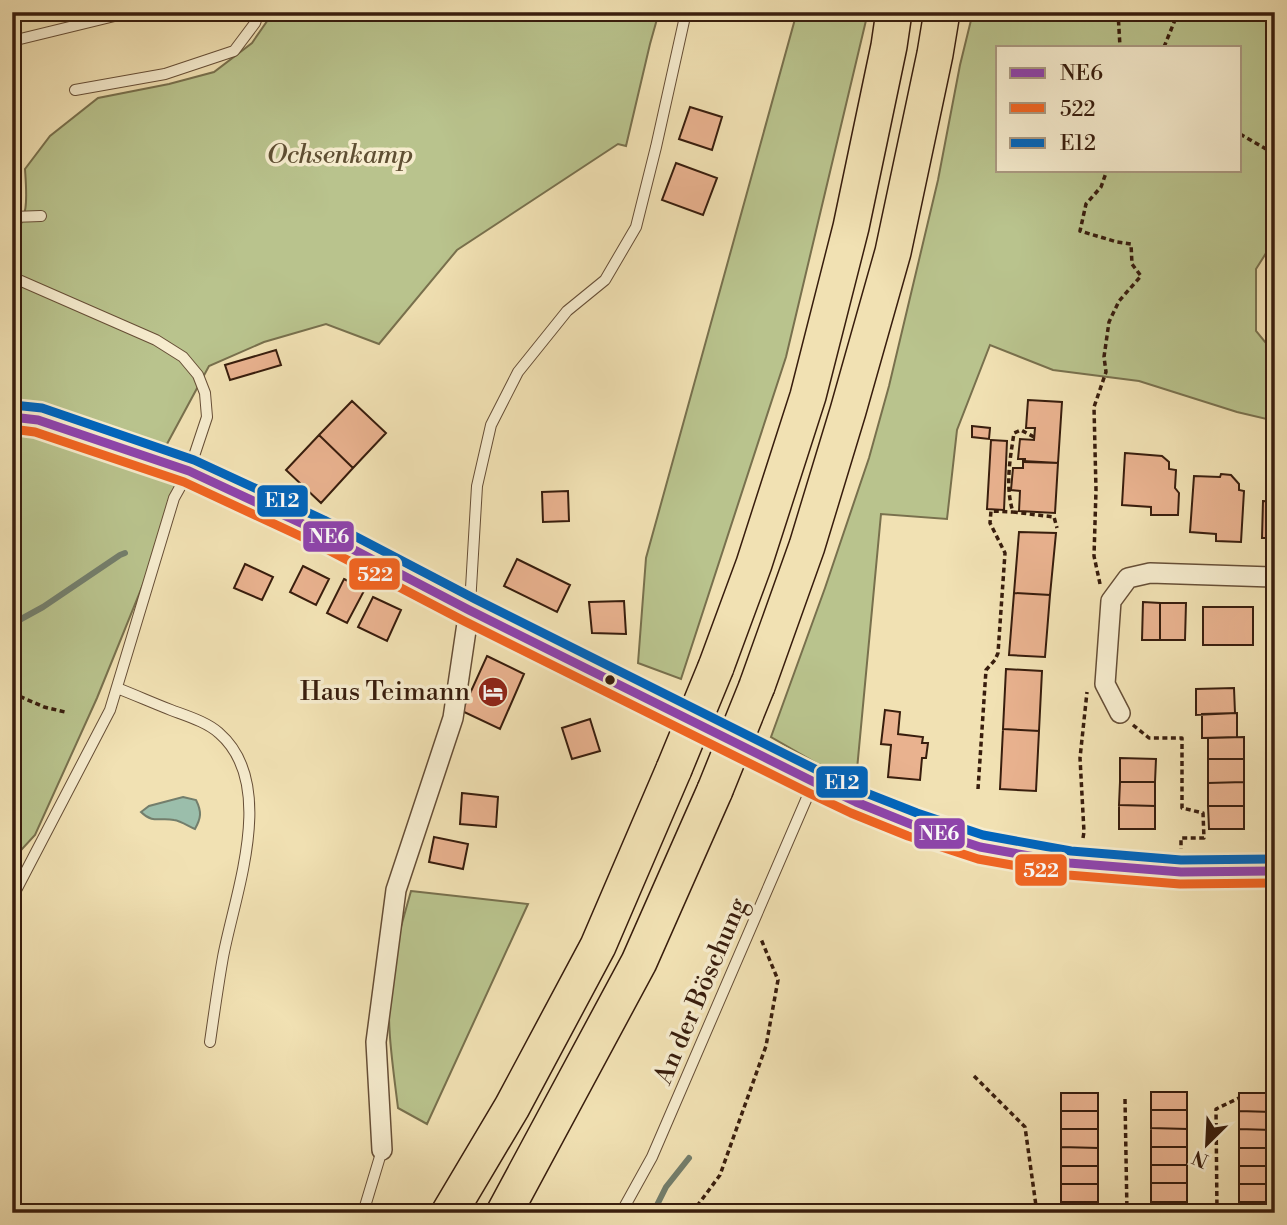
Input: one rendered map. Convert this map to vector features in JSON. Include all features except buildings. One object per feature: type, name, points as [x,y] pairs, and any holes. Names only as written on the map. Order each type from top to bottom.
[{"type":"highway","points":[[449,1213],[512,1107],[598,946],[716,667],[754,564],[808,396],[851,227],[894,12]]},
{"type":"highway","points":[[504,1213],[639,962],[716,790],[758,686],[811,533],[892,252],[942,12]]},
{"type":"main road","points":[[12,417],[38,421],[188,471],[318,531],[469,610],[814,782],[913,825],[979,847],[1078,864],[1181,872],[1275,871]]},
{"type":"street","points":[[1120,713],[1105,684],[1111,601],[1128,578],[1150,573],[1275,577]]},
{"type":"street","points":[[382,1150],[376,1042],[396,890],[453,718],[469,610]]},
{"type":"lane","points":[[12,41],[131,12]]},
{"type":"lane","points":[[75,90],[165,74],[234,51],[255,23],[259,12]]},
{"type":"lane","points":[[469,610],[477,485],[491,425],[518,372],[567,311],[605,280],[636,227],[685,12]]},
{"type":"lane","points":[[12,217],[41,216]]},
{"type":"lane","points":[[12,276],[156,340],[183,357],[198,374],[205,393],[207,417],[188,471],[174,498],[110,710],[12,898]]},
{"type":"lane","points":[[117,688],[218,731],[238,757],[246,782],[251,817],[223,957],[210,1042]]},
{"type":"lane","name":"An der Böschung","points":[[621,1213],[652,1157],[814,782]]},
{"type":"lane","points":[[363,1213],[382,1150]]},
{"type":"path","points":[[1118,12],[1121,46]]},
{"type":"path","points":[[1164,46],[1176,12]]},
{"type":"path","points":[[1242,135],[1275,154]]},
{"type":"path","points":[[1101,588],[1094,556],[1094,407],[1106,372],[1104,357],[1109,322],[1119,301],[1141,276],[1132,264],[1131,244],[1080,231],[1086,204],[1101,187],[1106,172]]},
{"type":"path","points":[[1013,512],[1009,486],[1014,433],[1021,430],[1034,437]]},
{"type":"path","points":[[978,789],[986,670],[998,653],[1005,553],[990,523],[991,511],[1054,517],[1057,528]]},
{"type":"path","points":[[1078,864],[1084,832],[1080,758],[1087,689]]},
{"type":"path","points":[[12,693],[44,707],[65,712]]},
{"type":"path","points":[[1120,713],[1149,738],[1182,738],[1182,808],[1203,813],[1204,838],[1181,838],[1181,872]]},
{"type":"path","points":[[692,1213],[720,1175],[766,1046],[778,980],[754,921]]},
{"type":"path","points":[[974,1076],[1025,1127],[1037,1213]]},
{"type":"path","points":[[1217,1213],[1216,1109],[1240,1098]]},
{"type":"path","points":[[1125,1100],[1127,1213]]},
{"type":"green space","name":"Ochsenkamp","points":[[269,12],[659,12],[626,146],[618,144],[457,250],[379,344],[326,324],[264,342],[209,366],[167,444],[189,471],[97,698],[35,835],[12,860],[12,242],[26,207],[25,169],[50,136],[98,98],[214,72],[252,43],[272,14]]},
{"type":"green space","points":[[779,12],[868,12],[786,357],[681,679],[638,663],[646,558],[795,19]]},
{"type":"green space","points":[[973,12],[1275,12],[1275,239],[1256,269],[1256,331],[1275,354],[1275,421],[1139,381],[1053,370],[990,345],[957,430],[947,519],[881,514],[856,780],[818,764],[771,737],[869,458],[938,180]]},
{"type":"green space","points":[[411,891],[528,904],[427,1124],[398,1108],[389,1029],[391,970]]},
{"type":"shaded area","points":[[183,797],[196,800],[198,804],[200,815],[195,829],[169,819],[149,818],[141,812],[149,806]]},
{"type":"waterway","points":[[12,624],[125,553]]},
{"type":"waterway","points":[[653,1213],[666,1187],[689,1158]]},
{"type":"transit line","name":"E12","points":[[13,405],[42,408],[194,460],[324,520],[475,599],[819,771],[917,813],[983,835],[1071,851],[1181,860],[1275,859]]},
{"type":"transit line","name":"NE6","points":[[12,417],[38,420],[189,471],[318,531],[469,610],[814,782],[913,825],[980,847],[1069,863],[1181,872],[1275,871]]},
{"type":"transit line","name":"522","points":[[12,429],[35,432],[184,482],[313,542],[464,621],[809,793],[908,836],[978,859],[1068,875],[1180,884],[1275,883]]},
{"type":"place","name":"Haus Teimann","points":[[493,692]]}]
